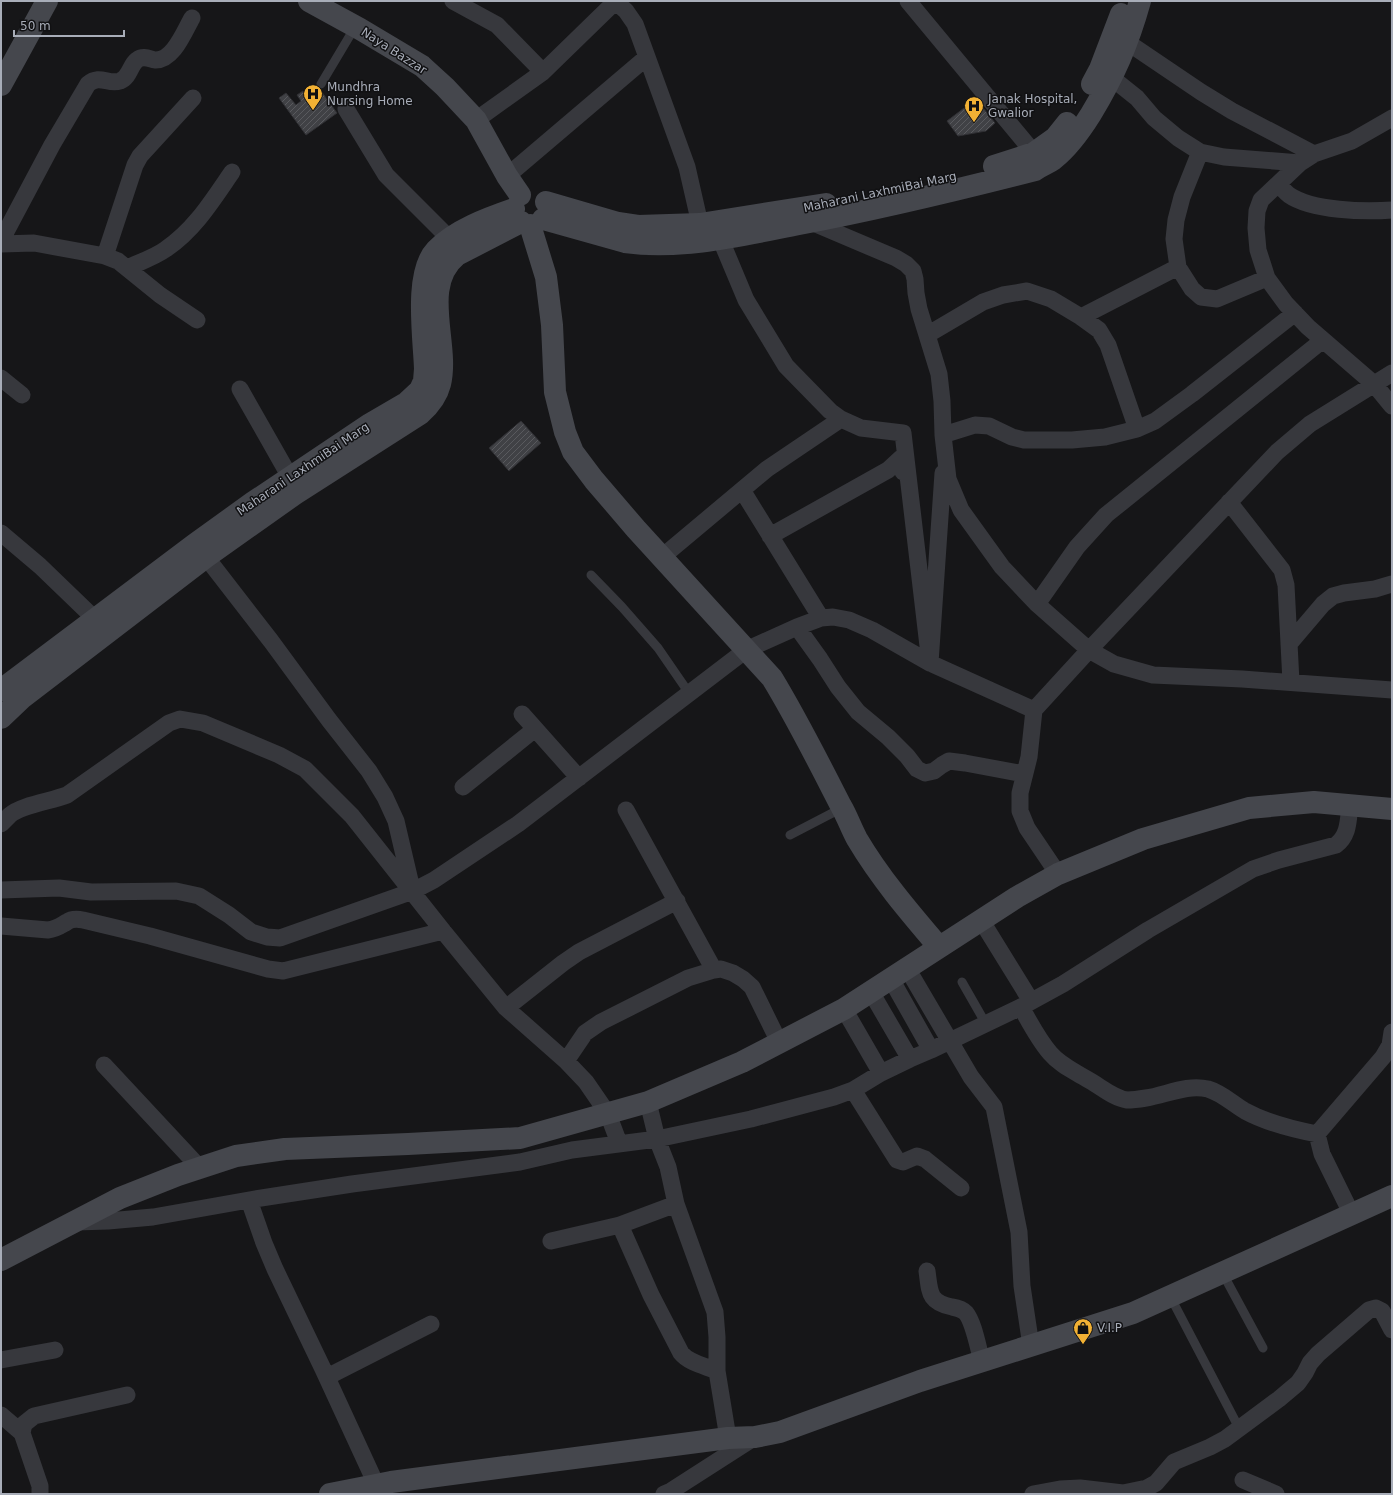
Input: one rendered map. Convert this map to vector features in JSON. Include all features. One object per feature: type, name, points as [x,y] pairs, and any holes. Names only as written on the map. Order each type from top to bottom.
[{"type":"street","points":[[1,85],[47,1]]},
{"type":"street","name":"Naya Bazzar","points":[[309,1],[422,66],[445,87],[476,120],[529,212],[546,277],[552,325],[555,392],[565,432],[573,452],[594,480],[662,558],[746,650],[761,664],[776,684],[788,704],[856,838],[879,872],[913,917],[939,947]]},
{"type":"street","points":[[453,1],[498,25],[543,72]]},
{"type":"street","points":[[476,120],[543,72],[616,1],[626,11],[635,24],[687,167],[700,224]]},
{"type":"street","points":[[908,1],[1034,153]]},
{"type":"street","name":"Maharani LaxhmiBai Marg","points":[[2,687],[195,544],[290,477],[370,424],[406,403],[420,390],[424,381],[425,369],[422,287],[426,269],[431,258],[435,251],[449,238],[486,219],[529,212],[638,226],[700,224],[808,208],[861,197],[980,170],[1034,153],[1055,138],[1106,73],[1125,1]]},
{"type":"street","points":[[1,718],[22,698],[206,557],[295,494],[420,414],[428,407],[440,386],[442,373],[438,306],[439,286],[444,268],[449,261],[457,255],[529,212],[614,239],[638,244],[688,243],[811,222],[1035,170],[1054,159],[1070,144],[1083,126],[1106,73],[1121,60],[1140,1]]},
{"type":"street","points":[[192,18],[171,54],[165,58],[156,60],[142,58],[137,60],[126,76],[121,80],[114,82],[98,79],[92,80],[88,84],[52,145],[1,242],[34,243],[105,256],[118,261],[160,295],[197,320]]},
{"type":"street","points":[[1127,42],[1232,111],[1314,154]]},
{"type":"street","points":[[507,176],[647,57]]},
{"type":"street","points":[[1106,73],[1136,98],[1154,118],[1178,138],[1200,152],[1224,157],[1300,163]]},
{"type":"street","points":[[105,256],[135,165],[140,156],[193,98]]},
{"type":"street","points":[[346,109],[386,175],[449,238]]},
{"type":"street","points":[[1392,118],[1352,141],[1314,154],[1300,163],[1261,200],[1257,211],[1256,228],[1258,250],[1267,278],[1295,313],[1322,340],[1374,384],[1392,406]]},
{"type":"street","points":[[1200,152],[1182,197],[1176,220],[1174,239],[1178,267],[1192,289],[1201,297],[1217,299],[1267,278]]},
{"type":"street","points":[[127,268],[165,250],[187,233],[202,217],[232,172]]},
{"type":"street","points":[[1278,184],[1290,195],[1304,202],[1323,206],[1360,210],[1392,210]]},
{"type":"street","points":[[811,222],[896,258],[913,270],[917,298],[939,374],[948,479],[961,510],[1002,568],[1037,604],[1089,650],[1114,664],[1152,675],[1290,682],[1392,690]]},
{"type":"street","points":[[720,238],[746,300],[786,366],[830,411],[841,419],[861,428],[903,433],[930,663]]},
{"type":"street","points":[[1081,317],[1178,267]]},
{"type":"street","points":[[927,335],[983,302],[1003,295],[1027,291],[1051,299],[1099,330],[1108,345],[1137,429]]},
{"type":"street","points":[[944,443],[975,425],[989,426],[1012,438],[1024,440],[1072,440],[1105,437],[1137,429],[1155,421],[1180,403],[1295,313]]},
{"type":"street","points":[[1037,604],[1077,547],[1106,515],[1322,340]]},
{"type":"street","points":[[1058,874],[1027,828],[1020,811],[1020,793],[1031,744],[1034,710],[1277,452],[1310,424],[1392,373]]},
{"type":"street","points":[[1,378],[22,395]]},
{"type":"street","points":[[240,389],[290,477]]},
{"type":"street","points":[[662,558],[767,469],[841,419]]},
{"type":"street","points":[[930,663],[944,443]]},
{"type":"street","points":[[770,536],[888,470],[901,458],[930,663]]},
{"type":"street","points":[[742,490],[821,618]]},
{"type":"street","points":[[1229,502],[1282,570],[1286,585],[1290,682]]},
{"type":"street","points":[[1,533],[40,566],[95,619]]},
{"type":"street","points":[[206,557],[369,771],[385,797],[396,821],[413,891]]},
{"type":"street","points":[[1289,644],[1323,604],[1333,596],[1375,589],[1392,584]]},
{"type":"street","points":[[1,890],[59,888],[90,892],[176,891],[199,896],[229,915],[251,932],[267,937],[280,938],[413,891],[434,880],[518,824],[746,650],[821,618],[833,617],[849,620],[872,630],[930,663],[1034,710]]},
{"type":"street","points":[[797,627],[838,687],[858,712],[888,737],[907,756],[917,769],[925,773],[934,771],[949,761],[1024,774]]},
{"type":"street","points":[[522,714],[579,778]]},
{"type":"street","points":[[1,824],[10,814],[18,810],[67,795],[169,723],[180,719],[203,723],[279,755],[305,769],[352,816],[506,1008],[566,1061],[586,1082],[608,1114],[619,1143]]},
{"type":"street","points":[[463,787],[535,729]]},
{"type":"street","points":[[1,1260],[120,1198],[178,1175],[236,1156],[286,1149],[520,1138],[648,1102],[742,1062],[844,1010],[1017,897],[1058,874],[1143,839],[1249,808],[1314,802],[1392,809]]},
{"type":"street","points":[[75,1222],[108,1222],[153,1217],[352,1184],[520,1162],[572,1150],[657,1139],[751,1120],[834,1097],[853,1090],[882,1073],[986,1024],[1063,984],[1148,930],[1254,869],[1279,860],[1336,845],[1343,840],[1347,829],[1350,805]]},
{"type":"street","points":[[626,810],[714,970]]},
{"type":"street","points":[[506,1008],[579,952],[677,901]]},
{"type":"street","points":[[1,926],[56,930],[67,921],[75,919],[83,920],[150,936],[268,969],[283,971],[443,931]]},
{"type":"street","points":[[981,920],[1026,1004],[1037,1036],[1051,1054],[1064,1066],[1087,1078],[1112,1095],[1127,1100],[1146,1098],[1172,1091],[1195,1088],[1209,1090],[1261,1119],[1289,1128],[1317,1134]]},
{"type":"street","points":[[566,1061],[585,1033],[600,1022],[688,978],[721,969],[744,979],[752,987],[779,1042]]},
{"type":"street","points":[[899,974],[950,1041],[971,1077],[994,1107],[1019,1232],[1022,1286],[1031,1346]]},
{"type":"street","points":[[899,974],[931,1050]]},
{"type":"street","points":[[872,992],[910,1059]]},
{"type":"street","points":[[844,1010],[882,1073]]},
{"type":"street","points":[[1317,1134],[1383,1057],[1390,1045],[1392,1032]]},
{"type":"street","points":[[104,1065],[200,1168]]},
{"type":"street","points":[[853,1090],[896,1160],[902,1162],[917,1156],[925,1159],[961,1188]]},
{"type":"street","points":[[648,1102],[657,1139],[668,1167],[676,1204],[715,1312],[717,1371],[728,1438]]},
{"type":"street","points":[[1317,1134],[1322,1154],[1352,1215]]},
{"type":"street","points":[[330,1494],[376,1484],[534,1462],[662,1448],[728,1438],[755,1437],[780,1432],[920,1381],[1133,1313],[1392,1196]]},
{"type":"street","points":[[249,1200],[275,1269],[376,1484]]},
{"type":"street","points":[[551,1241],[620,1225],[676,1204]]},
{"type":"street","points":[[620,1225],[651,1295],[681,1353],[690,1361],[717,1371]]},
{"type":"street","points":[[927,1271],[930,1292],[935,1301],[940,1304],[960,1308],[967,1314],[982,1361]]},
{"type":"street","points":[[1033,1494],[1060,1489],[1080,1488],[1122,1494],[1147,1488],[1160,1479],[1174,1462],[1225,1439],[1298,1383],[1310,1363],[1318,1354],[1369,1310],[1376,1308],[1382,1311],[1392,1330]]},
{"type":"street","points":[[327,1377],[431,1324]]},
{"type":"street","points":[[1,1360],[55,1350]]},
{"type":"street","points":[[40,1494],[40,1486],[22,1433],[24,1424],[34,1416],[127,1395]]},
{"type":"street","points":[[1,1416],[22,1433]]},
{"type":"street","points":[[664,1494],[755,1437]]},
{"type":"street","points":[[1243,1480],[1276,1494]]},
{"type":"lane","points":[[322,84],[355,27]]},
{"type":"lane","points":[[591,575],[622,607],[658,648],[689,693]]},
{"type":"lane","points":[[790,835],[842,808]]},
{"type":"lane","points":[[962,982],[986,1024]]},
{"type":"lane","points":[[1222,1272],[1263,1348]]},
{"type":"lane","points":[[1170,1296],[1239,1428]]},
{"type":"building","points":[[303,91],[310,100],[321,91],[337,113],[306,135],[279,98],[286,93],[296,105],[301,101],[297,95]]},
{"type":"building","points":[[976,99],[995,123],[986,131],[958,136],[947,121]]},
{"type":"building","points":[[521,421],[541,443],[509,471],[489,448]]},
{"type":"place","name":"Mundhra Nursing Home","points":[[313,111]]},
{"type":"place","name":"Janak Hospital, Gwalior","points":[[974,123]]},
{"type":"place","name":"V.I.P","points":[[1083,1345]]}]
